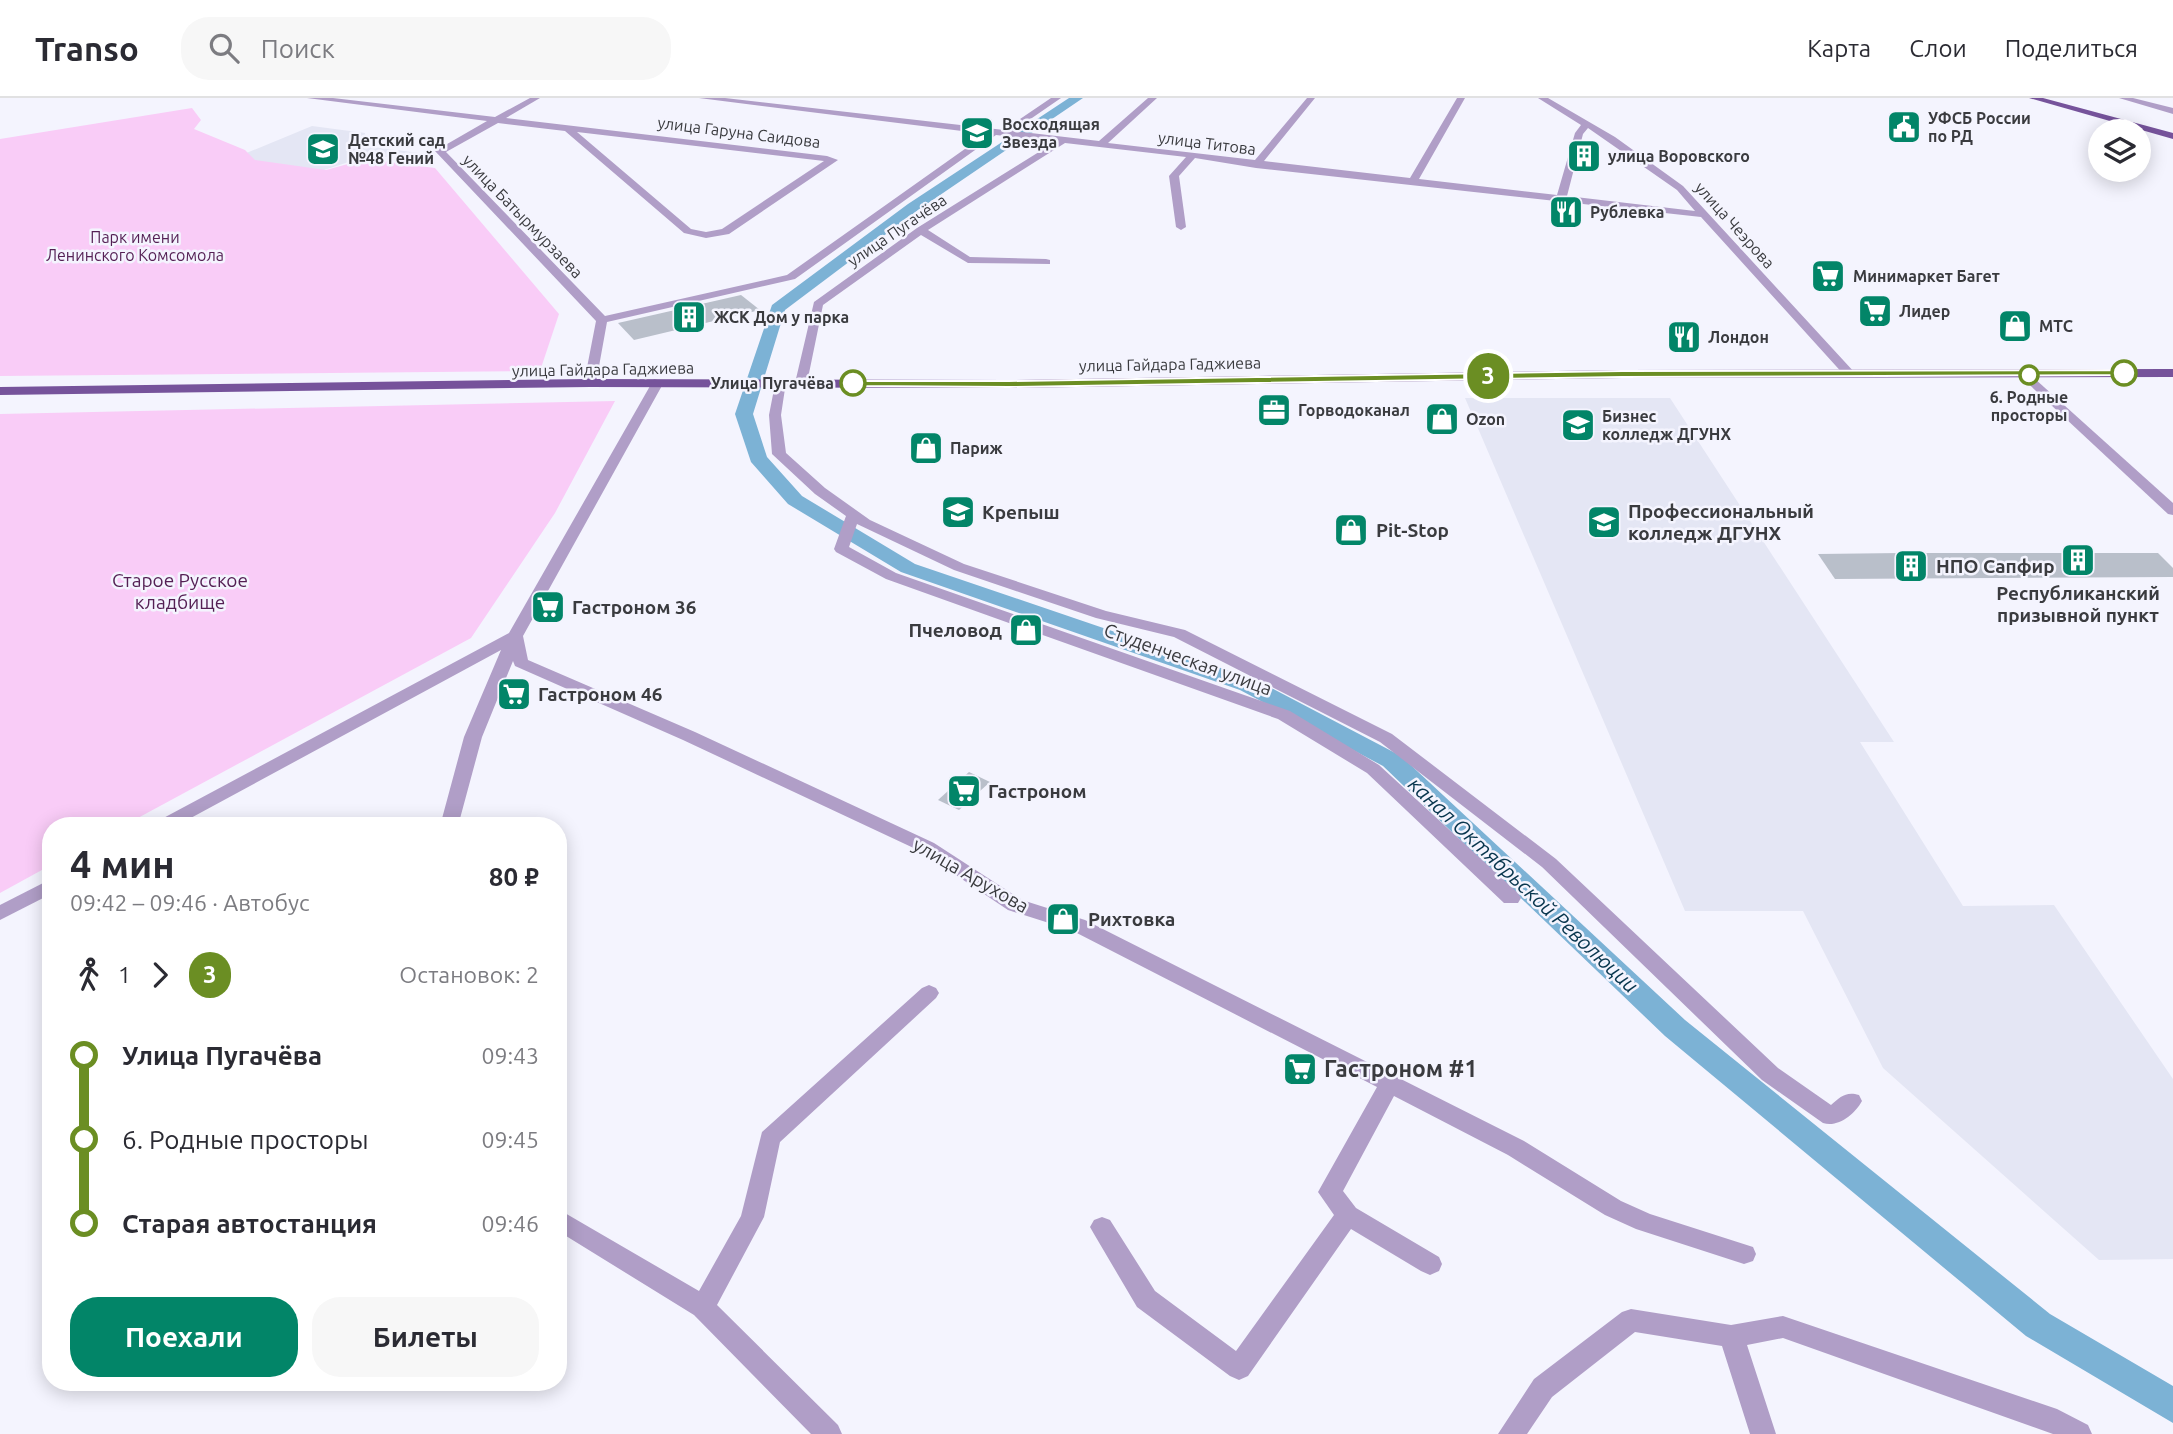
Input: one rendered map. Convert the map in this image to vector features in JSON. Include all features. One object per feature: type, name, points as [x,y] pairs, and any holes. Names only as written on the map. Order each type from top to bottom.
[{"type":"main road","points":[[2033,98],[2173,136]]},
{"type":"main road","points":[[2052,98],[2173,131]]},
{"type":"main road","name":"улица Гайдара Гаджиева","points":[[0,391],[590,382],[781,383],[2173,372]]},
{"type":"street","name":"улица Гаруна Саидова","points":[[311,98],[568,128],[833,160],[725,232],[706,235],[688,231],[568,128]]},
{"type":"street","name":"улица Батырмурзаева","points":[[537,98],[440,151],[602,320]]},
{"type":"street","name":"улица Титова","points":[[703,98],[1002,131],[1256,165],[1707,215]]},
{"type":"street","points":[[590,382],[602,320],[791,276],[1002,131],[1057,98]]},
{"type":"street","points":[[1100,145],[1153,98]]},
{"type":"street","points":[[1256,165],[1311,98]]},
{"type":"street","points":[[1412,183],[1461,98]]},
{"type":"street","name":"улица Чеэрова","points":[[1542,98],[1612,139],[1680,188],[1849,373]]},
{"type":"street","points":[[2123,98],[2173,111]]},
{"type":"street","points":[[1561,199],[1579,133],[1586,125]]},
{"type":"street","name":"улица Пугачёва","points":[[801,382],[818,304],[921,230],[1065,140]]},
{"type":"street","points":[[1181,227],[1174,176],[1191,157]]},
{"type":"street","points":[[921,230],[968,260],[1046,261]]},
{"type":"street","points":[[2026,374],[2173,511]]},
{"type":"street","points":[[451,817],[473,737],[515,636],[657,383]]},
{"type":"street","points":[[781,383],[775,415],[779,454],[820,491],[865,523],[959,567],[1101,615],[1179,634],[1386,738],[1549,863],[1770,1074],[1831,1117],[1851,1101]]},
{"type":"street","name":"Студенческая улица","points":[[853,514],[841,549],[891,576],[1284,715],[1373,769],[1511,898]]},
{"type":"street","points":[[179,817],[515,636]]},
{"type":"street","name":"улица Арухова","points":[[515,636],[521,663],[547,677],[689,736],[927,847],[1015,905],[1078,925],[1516,1148],[1613,1208],[1644,1222],[1744,1254]]},
{"type":"street","points":[[0,913],[42,891]]},
{"type":"street","points":[[703,1307],[752,1216],[770,1138],[929,993]]},
{"type":"street","points":[[1390,1084],[1330,1192],[1348,1216],[1430,1264]]},
{"type":"street","points":[[1102,1227],[1146,1299],[1240,1368],[1348,1216]]},
{"type":"street","points":[[567,1224],[703,1307],[830,1434]]},
{"type":"street","points":[[1511,1434],[1543,1388],[1631,1320],[1731,1336],[1783,1327],[2063,1430]]},
{"type":"street","points":[[1731,1336],[1763,1434]]},
{"type":"shaded area","name":"Детский сад №48 Гений","points":[[312,126],[365,133],[366,146],[419,153],[409,160],[370,155],[321,171],[232,159]]},
{"type":"shaded area","points":[[1465,398],[1670,398],[1894,742],[1860,742],[1963,906],[2054,905],[2173,1079],[2173,1259],[2099,1260],[1883,1068],[1803,911],[1685,911]]},
{"type":"green space","name":"Парк имени Ленинского Комсомола","points":[[192,108],[201,120],[194,129],[245,150],[255,160],[326,170],[366,159],[435,168],[559,314],[540,371],[0,376],[0,139]]},
{"type":"green space","name":"Старое Русское кладбище","points":[[615,401],[555,513],[471,638],[140,817],[42,817],[42,870],[0,893],[0,414]]},
{"type":"building","name":"ЖСК Дом у парка","points":[[741,295],[760,310],[634,340],[618,323]]},
{"type":"building","points":[[2158,553],[2173,568],[2173,577],[1835,579],[1818,554]]},
{"type":"building","name":"Гастроном","points":[[969,772],[990,782],[959,810],[938,800]]},
{"type":"waterway","name":"канал Октябрьской Революции","points":[[1077,98],[913,207],[778,308],[744,414],[758,458],[795,500],[908,568],[1248,685],[1392,761],[1675,1028],[2038,1325],[2173,1406]]},
{"type":"bus line","name":"3","points":[[853,383],[1009,384],[1622,374],[2124,373]]},
{"type":"place","name":"УФСБ России по РД","points":[[1904,127]]},
{"type":"place","name":"Восходящая Звезда","points":[[977,133]]},
{"type":"place","name":"Детский сад №48 Гений","points":[[323,149]]},
{"type":"place","name":"улица Воровского","points":[[1584,156]]},
{"type":"place","name":"Рублевка","points":[[1566,212]]},
{"type":"place","name":"Минимаркет Багет","points":[[1828,276]]},
{"type":"place","name":"Лидер","points":[[1875,311]]},
{"type":"place","name":"ЖСК Дом у парка","points":[[689,317]]},
{"type":"place","name":"МТС","points":[[2015,326]]},
{"type":"place","name":"Лондон","points":[[1684,337]]},
{"type":"place","name":"6. Родные просторы","points":[[2029,375]]},
{"type":"place","name":"Улица Пугачёва","points":[[853,383]]},
{"type":"place","name":"Горводоканал","points":[[1274,410]]},
{"type":"place","name":"Ozon","points":[[1442,419]]},
{"type":"place","name":"Бизнес колледж ДГУНХ","points":[[1578,425]]},
{"type":"place","name":"Париж","points":[[926,448]]},
{"type":"place","name":"Крепыш","points":[[958,512]]},
{"type":"place","name":"Профессиональный колледж ДГУНХ","points":[[1604,522]]},
{"type":"place","name":"Pit-Stop","points":[[1351,530]]},
{"type":"place","name":"Республиканский призывной пункт","points":[[2078,560]]},
{"type":"place","name":"НПО Сапфир","points":[[1911,566]]},
{"type":"place","name":"Гастроном 36","points":[[548,607]]},
{"type":"place","name":"Пчеловод","points":[[1026,630]]},
{"type":"place","name":"Гастроном 46","points":[[514,694]]},
{"type":"place","name":"Гастроном","points":[[964,791]]},
{"type":"place","name":"Рихтовка","points":[[1063,919]]},
{"type":"place","name":"Гастроном #1","points":[[1300,1069]]}]
